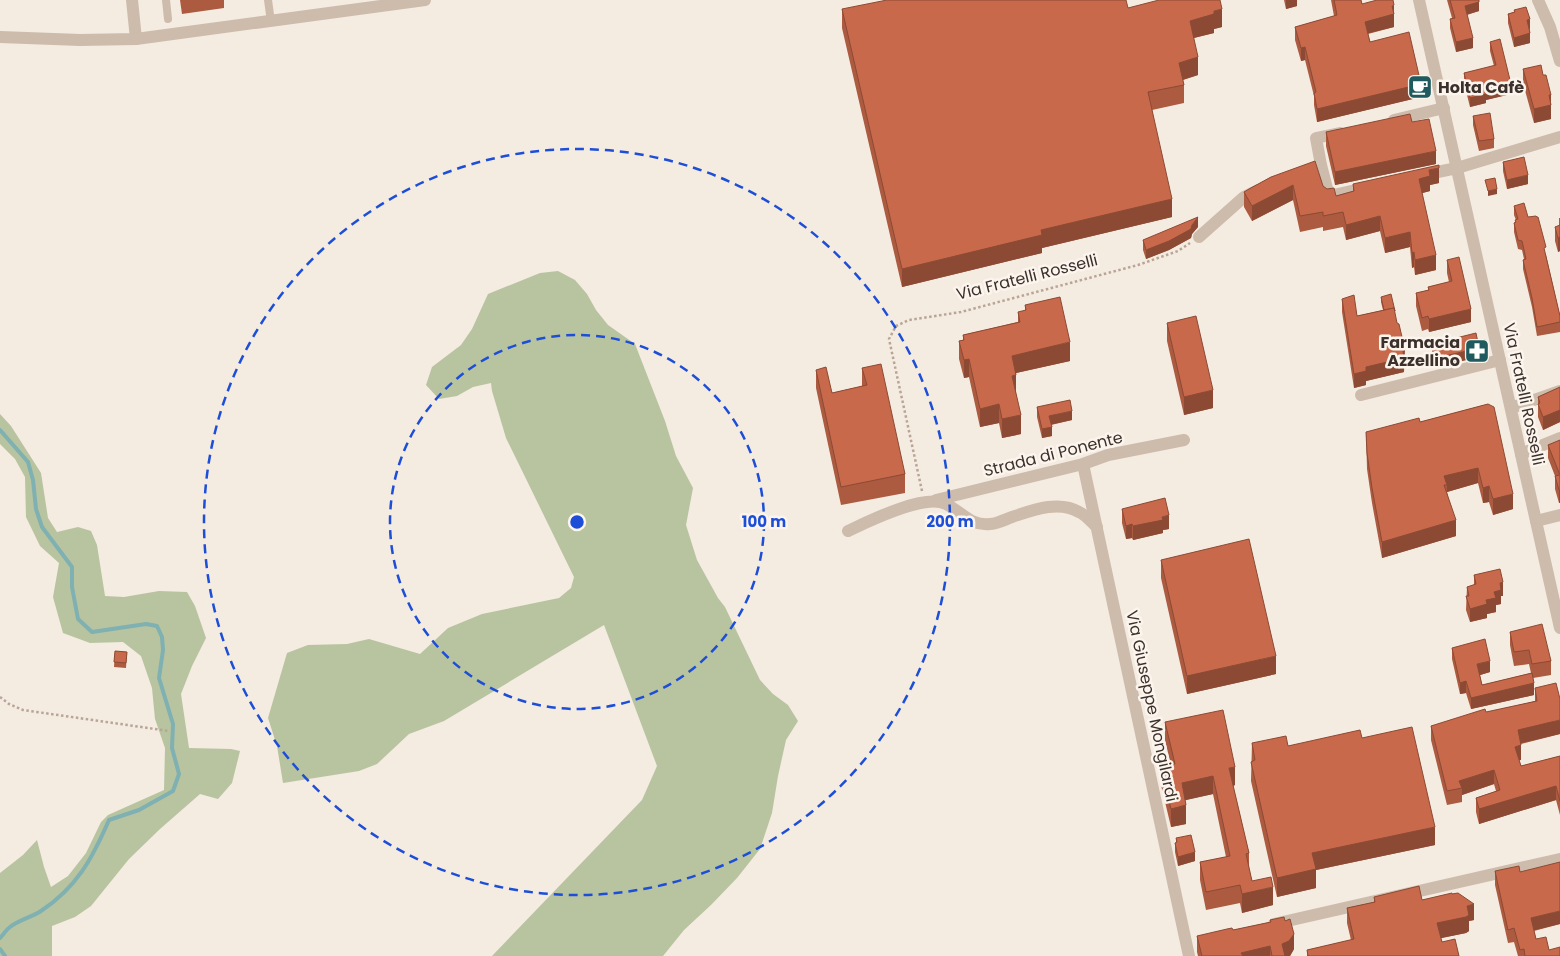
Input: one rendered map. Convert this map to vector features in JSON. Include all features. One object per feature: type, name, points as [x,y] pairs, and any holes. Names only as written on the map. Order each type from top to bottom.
[{"type":"street","points":[[132,0],[136,39]]},
{"type":"street","points":[[0,37],[80,40],[136,39],[271,22],[395,2],[425,0]]},
{"type":"street","name":"Via Fratelli Rosselli","points":[[1419,0],[1536,521],[1558,605],[1560,628]]},
{"type":"street","points":[[1538,0],[1555,25],[1560,61]]},
{"type":"street","points":[[1380,123],[1444,108]]},
{"type":"street","points":[[1353,130],[1316,138],[1316,167],[1329,196],[1384,184]]},
{"type":"street","points":[[1412,178],[1457,168],[1560,137]]},
{"type":"street","points":[[1199,237],[1244,198],[1268,185]]},
{"type":"street","points":[[1361,395],[1500,360]]},
{"type":"street","points":[[1511,408],[1560,391]]},
{"type":"street","points":[[1521,454],[1560,438]]},
{"type":"street","name":"Strada di Ponente","points":[[848,531],[881,516],[910,506],[1083,464],[1108,455],[1184,440]]},
{"type":"street","name":"Via Giuseppe Mongilardi","points":[[1083,464],[1191,947]]},
{"type":"street","points":[[928,502],[945,503],[974,523],[991,524],[1040,508],[1061,506],[1079,511],[1097,527]]},
{"type":"street","points":[[1536,521],[1560,515]]},
{"type":"street","points":[[1264,926],[1560,860]]},
{"type":"lane","points":[[166,0],[168,19]]},
{"type":"lane","points":[[268,0],[271,22]]},
{"type":"path","name":"Via Fratelli Rosselli","points":[[928,502],[889,339],[896,326],[909,320],[961,312],[1138,265],[1178,251],[1199,237]]},
{"type":"path","points":[[0,697],[9,704],[23,710],[170,730]]},
{"type":"green space","points":[[558,271],[575,280],[608,325],[635,344],[665,421],[676,456],[693,488],[686,525],[697,560],[725,607],[760,680],[773,694],[788,705],[798,721],[786,740],[772,813],[760,849],[737,878],[684,930],[663,956],[492,956],[642,800],[657,766],[604,625],[444,721],[409,734],[377,764],[359,771],[283,783],[277,746],[268,718],[287,653],[308,645],[347,644],[369,639],[420,654],[448,628],[482,614],[559,598],[571,588],[574,577],[506,438],[491,383],[473,387],[457,396],[439,399],[426,385],[432,367],[461,345],[472,329],[488,294],[540,273]]},
{"type":"green space","points":[[0,414],[11,426],[41,473],[48,518],[57,532],[78,527],[91,531],[97,545],[105,596],[124,597],[159,591],[187,592],[195,606],[206,638],[181,694],[189,748],[240,751],[232,783],[218,799],[200,794],[129,859],[91,906],[75,917],[52,926],[52,956],[0,956],[0,873],[23,855],[37,840],[51,887],[68,876],[86,853],[101,822],[108,815],[164,790],[165,748],[155,719],[152,688],[141,656],[123,642],[90,643],[63,633],[53,597],[59,563],[40,546],[26,517],[25,477],[15,459],[0,444]]},
{"type":"building","points":[[887,0],[1126,0],[1128,8],[1159,0],[1220,0],[1222,9],[1214,11],[1214,14],[1190,21],[1198,57],[1179,63],[1184,85],[1148,92],[1172,199],[1041,230],[1042,235],[902,269],[842,9]]},
{"type":"building","points":[[1334,0],[1361,0],[1362,4],[1377,0],[1393,0],[1394,14],[1365,22],[1370,42],[1409,32],[1421,84],[1317,109],[1314,93],[1316,92],[1305,47],[1301,48],[1295,27],[1337,15]]},
{"type":"building","points":[[1450,0],[1479,0],[1479,2],[1465,6],[1473,38],[1456,42],[1450,19],[1455,18]]},
{"type":"building","points":[[1526,7],[1530,19],[1527,20],[1530,33],[1514,38],[1508,14],[1515,12],[1514,10]]},
{"type":"building","points":[[1500,39],[1511,84],[1485,91],[1486,94],[1470,98],[1464,73],[1496,65],[1490,42]]},
{"type":"building","points":[[1541,65],[1543,75],[1546,75],[1551,95],[1549,95],[1551,105],[1534,109],[1523,69]]},
{"type":"building","points":[[1490,113],[1494,139],[1479,141],[1473,116]]},
{"type":"building","points":[[1410,114],[1412,122],[1429,119],[1436,151],[1335,172],[1326,132]]},
{"type":"building","points":[[1524,157],[1528,175],[1507,180],[1503,162]]},
{"type":"building","points":[[1315,161],[1323,186],[1327,189],[1334,188],[1336,196],[1354,191],[1353,184],[1439,165],[1439,168],[1429,170],[1430,176],[1419,179],[1436,255],[1415,260],[1414,252],[1412,253],[1410,232],[1385,238],[1380,216],[1346,225],[1343,212],[1323,216],[1323,212],[1300,216],[1293,185],[1252,206],[1244,192],[1271,177]]},
{"type":"building","points":[[1495,178],[1497,189],[1488,191],[1485,180]]},
{"type":"building","points":[[1524,203],[1528,217],[1538,217],[1560,316],[1560,322],[1537,327],[1523,260],[1526,259],[1522,241],[1518,240],[1514,223],[1518,219],[1514,206]]},
{"type":"building","points":[[1198,217],[1191,229],[1169,241],[1146,250],[1143,240]]},
{"type":"building","points":[[1560,225],[1560,237],[1558,238],[1555,227]]},
{"type":"building","points":[[1459,257],[1471,309],[1429,319],[1428,316],[1422,318],[1416,293],[1429,290],[1428,287],[1452,281],[1447,260]]},
{"type":"building","points":[[1391,294],[1395,311],[1394,308],[1384,310],[1381,297]]},
{"type":"building","points":[[1354,295],[1357,316],[1394,308],[1405,350],[1403,351],[1404,358],[1366,367],[1366,371],[1354,374],[1342,299]]},
{"type":"building","points":[[1060,297],[1070,342],[1012,356],[1016,375],[1012,376],[1021,415],[1002,419],[999,404],[980,409],[969,359],[964,360],[959,341],[964,340],[963,335],[1020,322],[1018,312],[1026,310],[1025,305]]},
{"type":"building","points":[[1196,316],[1213,390],[1184,397],[1167,323]]},
{"type":"building","points":[[1476,333],[1479,348],[1436,358],[1432,344]]},
{"type":"building","points":[[881,364],[905,474],[841,487],[816,370],[826,367],[832,393],[867,385],[862,368]]},
{"type":"building","points":[[1560,387],[1560,410],[1543,417],[1538,404],[1540,403],[1538,397]]},
{"type":"building","points":[[1070,400],[1072,411],[1049,416],[1052,427],[1042,429],[1037,407]]},
{"type":"building","points":[[1488,404],[1494,407],[1513,494],[1493,499],[1489,486],[1483,488],[1478,468],[1444,476],[1447,485],[1444,485],[1456,520],[1382,542],[1372,488],[1366,432],[1419,418],[1420,422]]},
{"type":"building","points":[[1560,440],[1560,475],[1548,445]]},
{"type":"building","points":[[1560,475],[1560,490],[1559,490],[1555,476]]},
{"type":"building","points":[[1165,498],[1169,515],[1162,517],[1163,520],[1126,526],[1122,509]]},
{"type":"building","points":[[1249,539],[1276,656],[1187,676],[1161,560]]},
{"type":"building","points":[[1500,569],[1503,582],[1500,583],[1501,590],[1494,592],[1496,598],[1486,600],[1487,604],[1470,609],[1466,596],[1469,596],[1467,587],[1476,584],[1474,575]]},
{"type":"building","points":[[1542,624],[1551,661],[1532,664],[1529,650],[1514,652],[1510,632]]},
{"type":"building","points":[[1485,639],[1490,661],[1477,664],[1482,685],[1532,673],[1534,683],[1471,698],[1466,681],[1460,683],[1452,648]]},
{"type":"building","points":[[115,651],[127,652],[126,663],[114,662]]},
{"type":"building","points":[[1556,683],[1560,699],[1560,720],[1518,730],[1521,745],[1515,747],[1521,766],[1560,756],[1560,801],[1556,786],[1479,809],[1476,798],[1500,790],[1494,770],[1459,781],[1462,788],[1447,791],[1431,726],[1485,709],[1486,712],[1537,701],[1535,688]]},
{"type":"building","points":[[1223,710],[1235,767],[1229,768],[1249,853],[1246,854],[1252,881],[1271,877],[1273,887],[1242,894],[1240,885],[1206,892],[1200,862],[1230,856],[1213,776],[1182,783],[1186,805],[1171,809],[1161,767],[1175,764],[1165,722]]},
{"type":"building","points":[[1412,727],[1435,827],[1312,853],[1316,869],[1277,878],[1251,762],[1255,760],[1252,743],[1286,736],[1288,746],[1360,730],[1362,738]]},
{"type":"building","points":[[1191,835],[1195,852],[1178,857],[1175,843],[1177,842],[1176,838]]},
{"type":"building","points":[[1560,862],[1560,911],[1531,918],[1536,939],[1546,937],[1549,950],[1560,947],[1560,956],[1525,956],[1524,949],[1520,950],[1514,928],[1508,930],[1495,871],[1519,866],[1520,872]]},
{"type":"building","points":[[1419,886],[1422,900],[1458,893],[1474,904],[1467,906],[1469,915],[1466,917],[1437,923],[1442,942],[1455,939],[1459,956],[1308,956],[1307,950],[1354,939],[1347,908],[1375,902],[1374,897]]},
{"type":"building","points":[[1284,917],[1285,921],[1290,919],[1294,934],[1289,941],[1282,944],[1285,956],[1272,956],[1270,946],[1241,953],[1243,956],[1202,956],[1197,936],[1271,922],[1270,920]]},
{"type":"waterway","points":[[0,430],[28,462],[33,480],[36,509],[42,527],[72,567],[72,587],[78,619],[92,632],[146,624],[157,626],[162,637],[163,650],[159,678],[173,724],[172,748],[179,774],[173,791],[139,810],[109,820],[90,860],[74,882],[54,902],[14,925],[0,938]]},
{"type":"waterway","points":[[0,949],[5,956]]},
{"type":"place","name":"Holta Cafè","points":[[1420,87]]},
{"type":"place","name":"Farmacia Azzellino","points":[[1477,351]]}]
